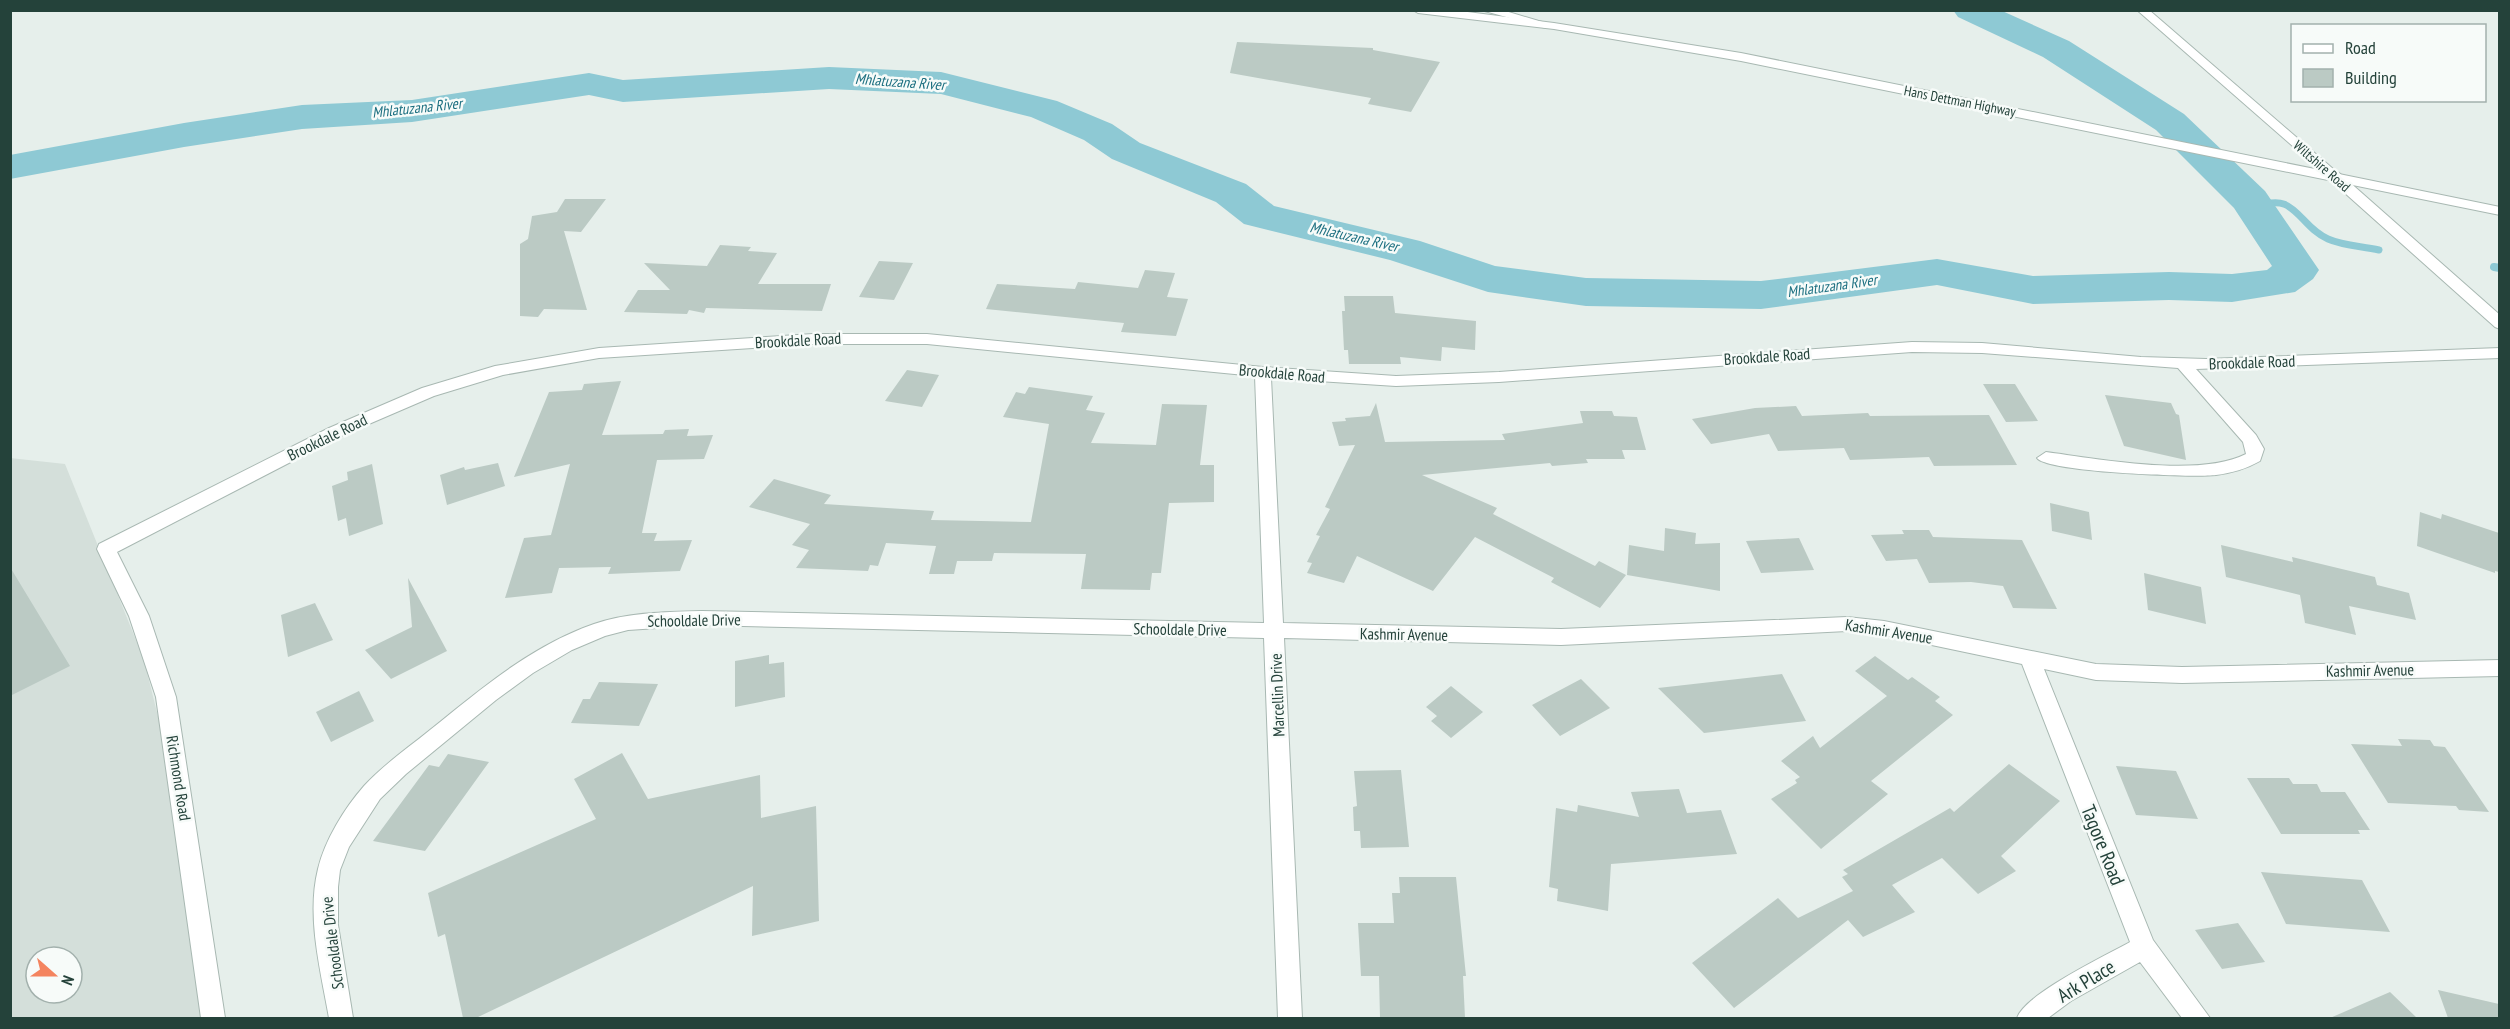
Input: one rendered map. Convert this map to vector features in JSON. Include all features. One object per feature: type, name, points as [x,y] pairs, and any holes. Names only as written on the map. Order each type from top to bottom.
[{"type":"street","name":"Hans Dettman Highway","points":[[1418,10],[1554,26],[1741,57],[2334,175],[2499,211]]},
{"type":"street","points":[[1486,10],[1554,26]]},
{"type":"street","name":"Wiltshire Road","points":[[2142,10],[2334,175],[2499,324]]},
{"type":"street","name":"Brookdale Road","points":[[106,549],[376,414],[428,392],[501,370],[547,360],[599,353],[722,344],[874,337],[927,339],[1263,372],[1396,381],[1912,347],[1982,348],[2182,363],[2499,353]]},
{"type":"street","points":[[2046,459],[2158,470],[2229,468],[2247,464],[2254,457],[2255,449],[2250,440],[2182,363]]},
{"type":"street","name":"Marcellin Drive","points":[[1263,372],[1290,1018]]},
{"type":"street","name":"Richmond Road","points":[[106,549],[139,616],[166,697],[213,1018]]},
{"type":"street","name":"Schooldale Drive","points":[[341,1018],[324,898],[330,867],[345,832],[366,800],[402,765],[537,660],[585,635],[623,623],[656,618],[1274,631]]},
{"type":"street","name":"Kashmir Avenue","points":[[1274,631],[1561,637],[1847,624],[1893,629],[2096,672],[2182,675],[2499,668]]},
{"type":"street","name":"Tagore Road","points":[[2030,659],[2144,947],[2176,993],[2198,1018]]},
{"type":"street","name":"Ark Place","points":[[2029,1018],[2062,993],[2144,947]]},
{"type":"shaded area","points":[[10,458],[65,464],[144,660],[171,769],[208,1018],[11,1018]]},
{"type":"building","points":[[1237,42],[1373,48],[1373,50],[1440,62],[1411,112],[1368,104],[1371,98],[1230,73]]},
{"type":"building","points":[[565,199],[606,199],[581,232],[564,231],[587,310],[544,309],[538,317],[520,316],[520,244],[528,239],[532,216],[557,212]]},
{"type":"building","points":[[720,245],[751,247],[748,251],[777,253],[758,284],[831,284],[822,311],[706,308],[704,313],[689,310],[687,314],[624,312],[638,290],[670,290],[644,263],[707,266]]},
{"type":"building","points":[[879,261],[913,263],[894,300],[859,297]]},
{"type":"building","points":[[1145,270],[1175,273],[1167,297],[1188,299],[1176,336],[1121,332],[1124,323],[986,309],[997,284],[1075,289],[1078,282],[1138,288]]},
{"type":"building","points":[[1344,296],[1393,296],[1395,313],[1476,321],[1475,350],[1442,347],[1441,361],[1400,357],[1401,364],[1349,364],[1348,350],[1344,350],[1342,311],[1345,311]]},
{"type":"building","points":[[907,370],[939,375],[922,407],[885,401]]},
{"type":"building","points":[[621,381],[602,435],[663,434],[665,430],[689,429],[687,436],[713,435],[704,459],[657,460],[642,533],[657,533],[654,541],[692,540],[680,571],[608,574],[611,567],[559,568],[552,593],[505,598],[524,538],[551,535],[570,464],[514,477],[549,392],[582,390],[584,384]]},
{"type":"building","points":[[1983,384],[2015,384],[2038,421],[2006,422]]},
{"type":"building","points":[[1029,387],[1093,396],[1086,410],[1105,413],[1091,443],[1156,445],[1162,404],[1207,405],[1200,465],[1214,465],[1214,502],[1169,503],[1161,573],[1152,573],[1150,590],[1081,589],[1086,554],[994,553],[992,561],[957,561],[954,574],[929,574],[936,546],[886,543],[878,566],[870,565],[868,571],[796,568],[809,550],[792,545],[810,524],[749,507],[774,479],[831,495],[824,504],[934,511],[931,520],[1031,522],[1049,424],[1003,417],[1016,392],[1025,394]]},
{"type":"building","points":[[2105,395],[2171,403],[2176,414],[2179,415],[2186,460],[2124,446]]},
{"type":"building","points":[[1376,403],[1385,442],[1505,440],[1502,434],[1583,423],[1580,411],[1612,411],[1614,416],[1637,417],[1646,450],[1622,450],[1625,459],[1586,459],[1588,463],[1552,466],[1550,463],[1422,475],[1497,508],[1493,514],[1595,566],[1599,561],[1626,575],[1600,608],[1551,582],[1554,578],[1475,537],[1433,591],[1357,556],[1344,583],[1307,573],[1312,563],[1307,562],[1320,536],[1316,535],[1330,509],[1325,507],[1355,445],[1339,446],[1332,422],[1346,421],[1345,418],[1370,416]]},
{"type":"building","points":[[1796,406],[1802,416],[1868,413],[1870,416],[1989,415],[2017,465],[1934,466],[1929,457],[1850,460],[1844,448],[1778,451],[1769,434],[1711,444],[1692,419],[1755,408]]},
{"type":"building","points":[[498,463],[505,486],[447,505],[440,475],[464,467],[465,470]]},
{"type":"building","points":[[372,464],[383,524],[349,536],[346,518],[338,521],[332,486],[348,480],[347,472]]},
{"type":"building","points":[[2050,503],[2089,512],[2092,540],[2052,531]]},
{"type":"building","points":[[2420,512],[2441,519],[2442,514],[2499,533],[2499,572],[2495,571],[2495,573],[2417,546]]},
{"type":"building","points":[[1665,528],[1696,533],[1695,544],[1720,543],[1720,591],[1627,575],[1629,545],[1664,551]]},
{"type":"building","points":[[1902,530],[1929,530],[1933,537],[2022,540],[2057,609],[2013,608],[2003,586],[1971,582],[1929,583],[1917,559],[1886,561],[1871,535],[1904,534]]},
{"type":"building","points":[[1799,538],[1814,570],[1761,573],[1746,541]]},
{"type":"building","points":[[2221,545],[2293,562],[2292,557],[2375,577],[2377,585],[2409,593],[2416,620],[2349,606],[2356,635],[2305,623],[2300,595],[2226,577]]},
{"type":"building","points":[[10,567],[70,666],[10,696]]},
{"type":"building","points":[[2144,573],[2201,587],[2206,624],[2148,610]]},
{"type":"building","points":[[408,578],[447,651],[391,679],[365,650],[412,627]]},
{"type":"building","points":[[315,603],[333,640],[288,657],[281,615]]},
{"type":"building","points":[[769,655],[769,664],[784,662],[785,697],[735,707],[735,661]]},
{"type":"building","points":[[1875,656],[1908,680],[1912,677],[1940,697],[1935,701],[1953,715],[1871,781],[1888,794],[1821,849],[1771,799],[1797,783],[1795,780],[1800,777],[1781,761],[1813,736],[1820,748],[1887,696],[1855,671]]},
{"type":"building","points":[[1782,674],[1806,721],[1704,733],[1658,688]]},
{"type":"building","points":[[1581,679],[1610,708],[1560,736],[1532,705]]},
{"type":"building","points":[[599,682],[658,684],[639,726],[571,723],[583,699],[590,699]]},
{"type":"building","points":[[1451,686],[1483,712],[1451,738],[1431,721],[1437,716],[1426,707]]},
{"type":"building","points":[[359,691],[374,721],[331,742],[316,712]]},
{"type":"building","points":[[2398,739],[2430,740],[2434,746],[2445,747],[2489,812],[2459,810],[2456,806],[2388,803],[2351,744],[2402,746]]},
{"type":"building","points":[[622,753],[648,799],[760,775],[761,818],[816,806],[819,921],[752,936],[753,886],[476,1018],[463,1018],[445,934],[438,937],[428,893],[596,819],[574,779]]},
{"type":"building","points":[[448,754],[489,762],[425,851],[373,841],[429,765],[439,767]]},
{"type":"building","points":[[2009,764],[2060,801],[2001,856],[2016,871],[1978,894],[1942,858],[1892,885],[1915,912],[1863,937],[1848,920],[1734,1008],[1692,963],[1778,898],[1798,918],[1853,891],[1842,877],[1848,874],[1843,870],[1950,808],[1954,812]]},
{"type":"building","points":[[2116,766],[2176,771],[2198,819],[2136,815]]},
{"type":"building","points":[[1401,770],[1409,847],[1361,848],[1360,831],[1354,831],[1353,807],[1357,806],[1354,771]]},
{"type":"building","points":[[2247,778],[2289,778],[2293,784],[2317,784],[2321,792],[2345,792],[2370,830],[2358,830],[2360,834],[2281,834]]},
{"type":"building","points":[[1679,789],[1687,813],[1721,810],[1737,854],[1611,864],[1608,911],[1557,901],[1558,889],[1549,887],[1556,808],[1577,812],[1578,805],[1639,817],[1631,792]]},
{"type":"building","points":[[2261,872],[2362,880],[2390,932],[2286,924]]},
{"type":"building","points":[[1399,877],[1456,877],[1466,976],[1463,976],[1465,1018],[1380,1018],[1379,976],[1361,976],[1358,923],[1394,923],[1392,893],[1400,893]]},
{"type":"building","points":[[2238,923],[2265,962],[2222,969],[2195,930]]},
{"type":"building","points":[[2438,990],[2499,1004],[2499,1018],[2448,1018]]},
{"type":"building","points":[[2390,992],[2417,1018],[2330,1018]]},
{"type":"waterway","name":"Mhlatuzana River","points":[[10,167],[184,135],[302,117],[412,111],[589,84],[623,91],[829,78],[941,83],[1044,109],[1098,132],[1126,151],[1231,193],[1259,215],[1405,250],[1488,279],[1586,292],[1761,295],[1937,272],[2033,290],[2169,286],[2232,288],[2279,282],[2297,270],[2250,200],[2170,122],[2056,49],[1970,10]]},
{"type":"waterway","points":[[2256,208],[2269,203],[2288,206],[2328,239],[2347,245],[2379,250]]},
{"type":"waterway","points":[[2494,267],[2500,268]]}]
